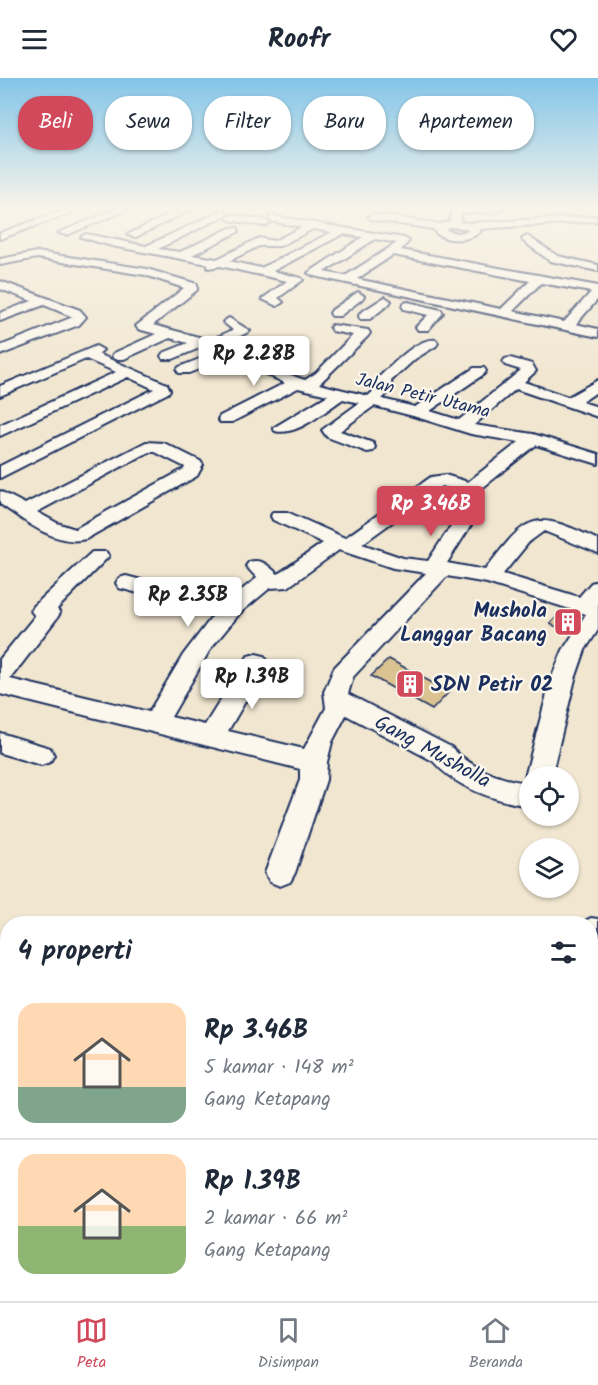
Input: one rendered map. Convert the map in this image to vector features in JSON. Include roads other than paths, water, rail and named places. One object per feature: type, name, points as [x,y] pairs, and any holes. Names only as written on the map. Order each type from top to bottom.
[{"type":"street","points":[[112,266],[138,270],[183,282],[212,266]]},
{"type":"street","points":[[233,266],[297,280],[300,284],[268,299],[277,302]]},
{"type":"street","points":[[262,272],[274,266]]},
{"type":"street","points":[[324,266],[314,272],[347,280],[413,307],[437,313],[423,327]]},
{"type":"street","points":[[347,280],[369,266]]},
{"type":"street","points":[[365,316],[409,274],[421,266]]},
{"type":"street","points":[[468,266],[598,291]]},
{"type":"street","points":[[501,266],[509,273]]},
{"type":"street","points":[[444,300],[483,269]]},
{"type":"street","points":[[504,313],[539,279]]},
{"type":"street","name":"Jalan Petir Utama","points":[[183,282],[193,287],[143,325],[207,344],[253,361],[302,384],[339,395],[418,412],[462,426],[533,439],[597,457]]},
{"type":"street","points":[[0,351],[74,322],[80,314],[2,287]]},
{"type":"street","points":[[337,291],[358,296],[386,295],[444,300],[598,333]]},
{"type":"street","points":[[567,326],[598,291]]},
{"type":"street","points":[[336,313],[358,296]]},
{"type":"street","points":[[0,317],[38,299]]},
{"type":"street","points":[[398,319],[413,307]]},
{"type":"street","points":[[170,351],[207,344],[243,331],[229,322]]},
{"type":"street","points":[[226,419],[321,376],[363,333],[337,328]]},
{"type":"street","points":[[119,356],[169,333]]},
{"type":"street","points":[[367,447],[333,434],[330,430],[370,402],[386,388],[384,380],[410,356],[431,343]]},
{"type":"street","points":[[0,390],[91,352],[162,387],[161,393],[0,473]]},
{"type":"street","points":[[184,370],[229,352]]},
{"type":"street","points":[[462,426],[530,369],[510,362]]},
{"type":"street","points":[[418,412],[479,371]]},
{"type":"street","points":[[0,431],[128,372]]},
{"type":"street","points":[[514,384],[598,412]]},
{"type":"street","points":[[572,402],[598,384]]},
{"type":"street","points":[[281,429],[339,395]]},
{"type":"street","points":[[363,427],[392,406]]},
{"type":"street","points":[[155,723],[192,659],[229,610],[263,572],[280,582],[437,481],[445,480],[470,489],[533,439]]},
{"type":"street","points":[[0,496],[64,534],[79,535],[191,472],[195,467],[192,462],[158,447],[142,448],[26,511]]},
{"type":"street","points":[[280,516],[342,544],[400,564],[490,577],[595,604],[563,679],[541,766]]},
{"type":"street","points":[[280,873],[313,780],[314,762],[319,742],[338,708],[339,700],[336,692],[342,674],[438,568],[460,525]]},
{"type":"street","points":[[490,577],[521,538],[541,526],[550,527],[598,547]]},
{"type":"street","points":[[0,675],[49,613],[42,611],[99,556]]},
{"type":"street","points":[[126,583],[229,610]]},
{"type":"street","points":[[211,737],[256,662]]},
{"type":"street","points":[[0,685],[314,762]]},
{"type":"street","name":"Gang Musholla","points":[[339,700],[442,754],[447,763],[459,771],[503,790],[519,793]]},
{"type":"street","points":[[0,743],[41,755]]},
{"type":"place","name":"Mushola Langgar Bacang","points":[[568,622]]},
{"type":"place","name":"SDN Petir 02","points":[[410,684]]}]
